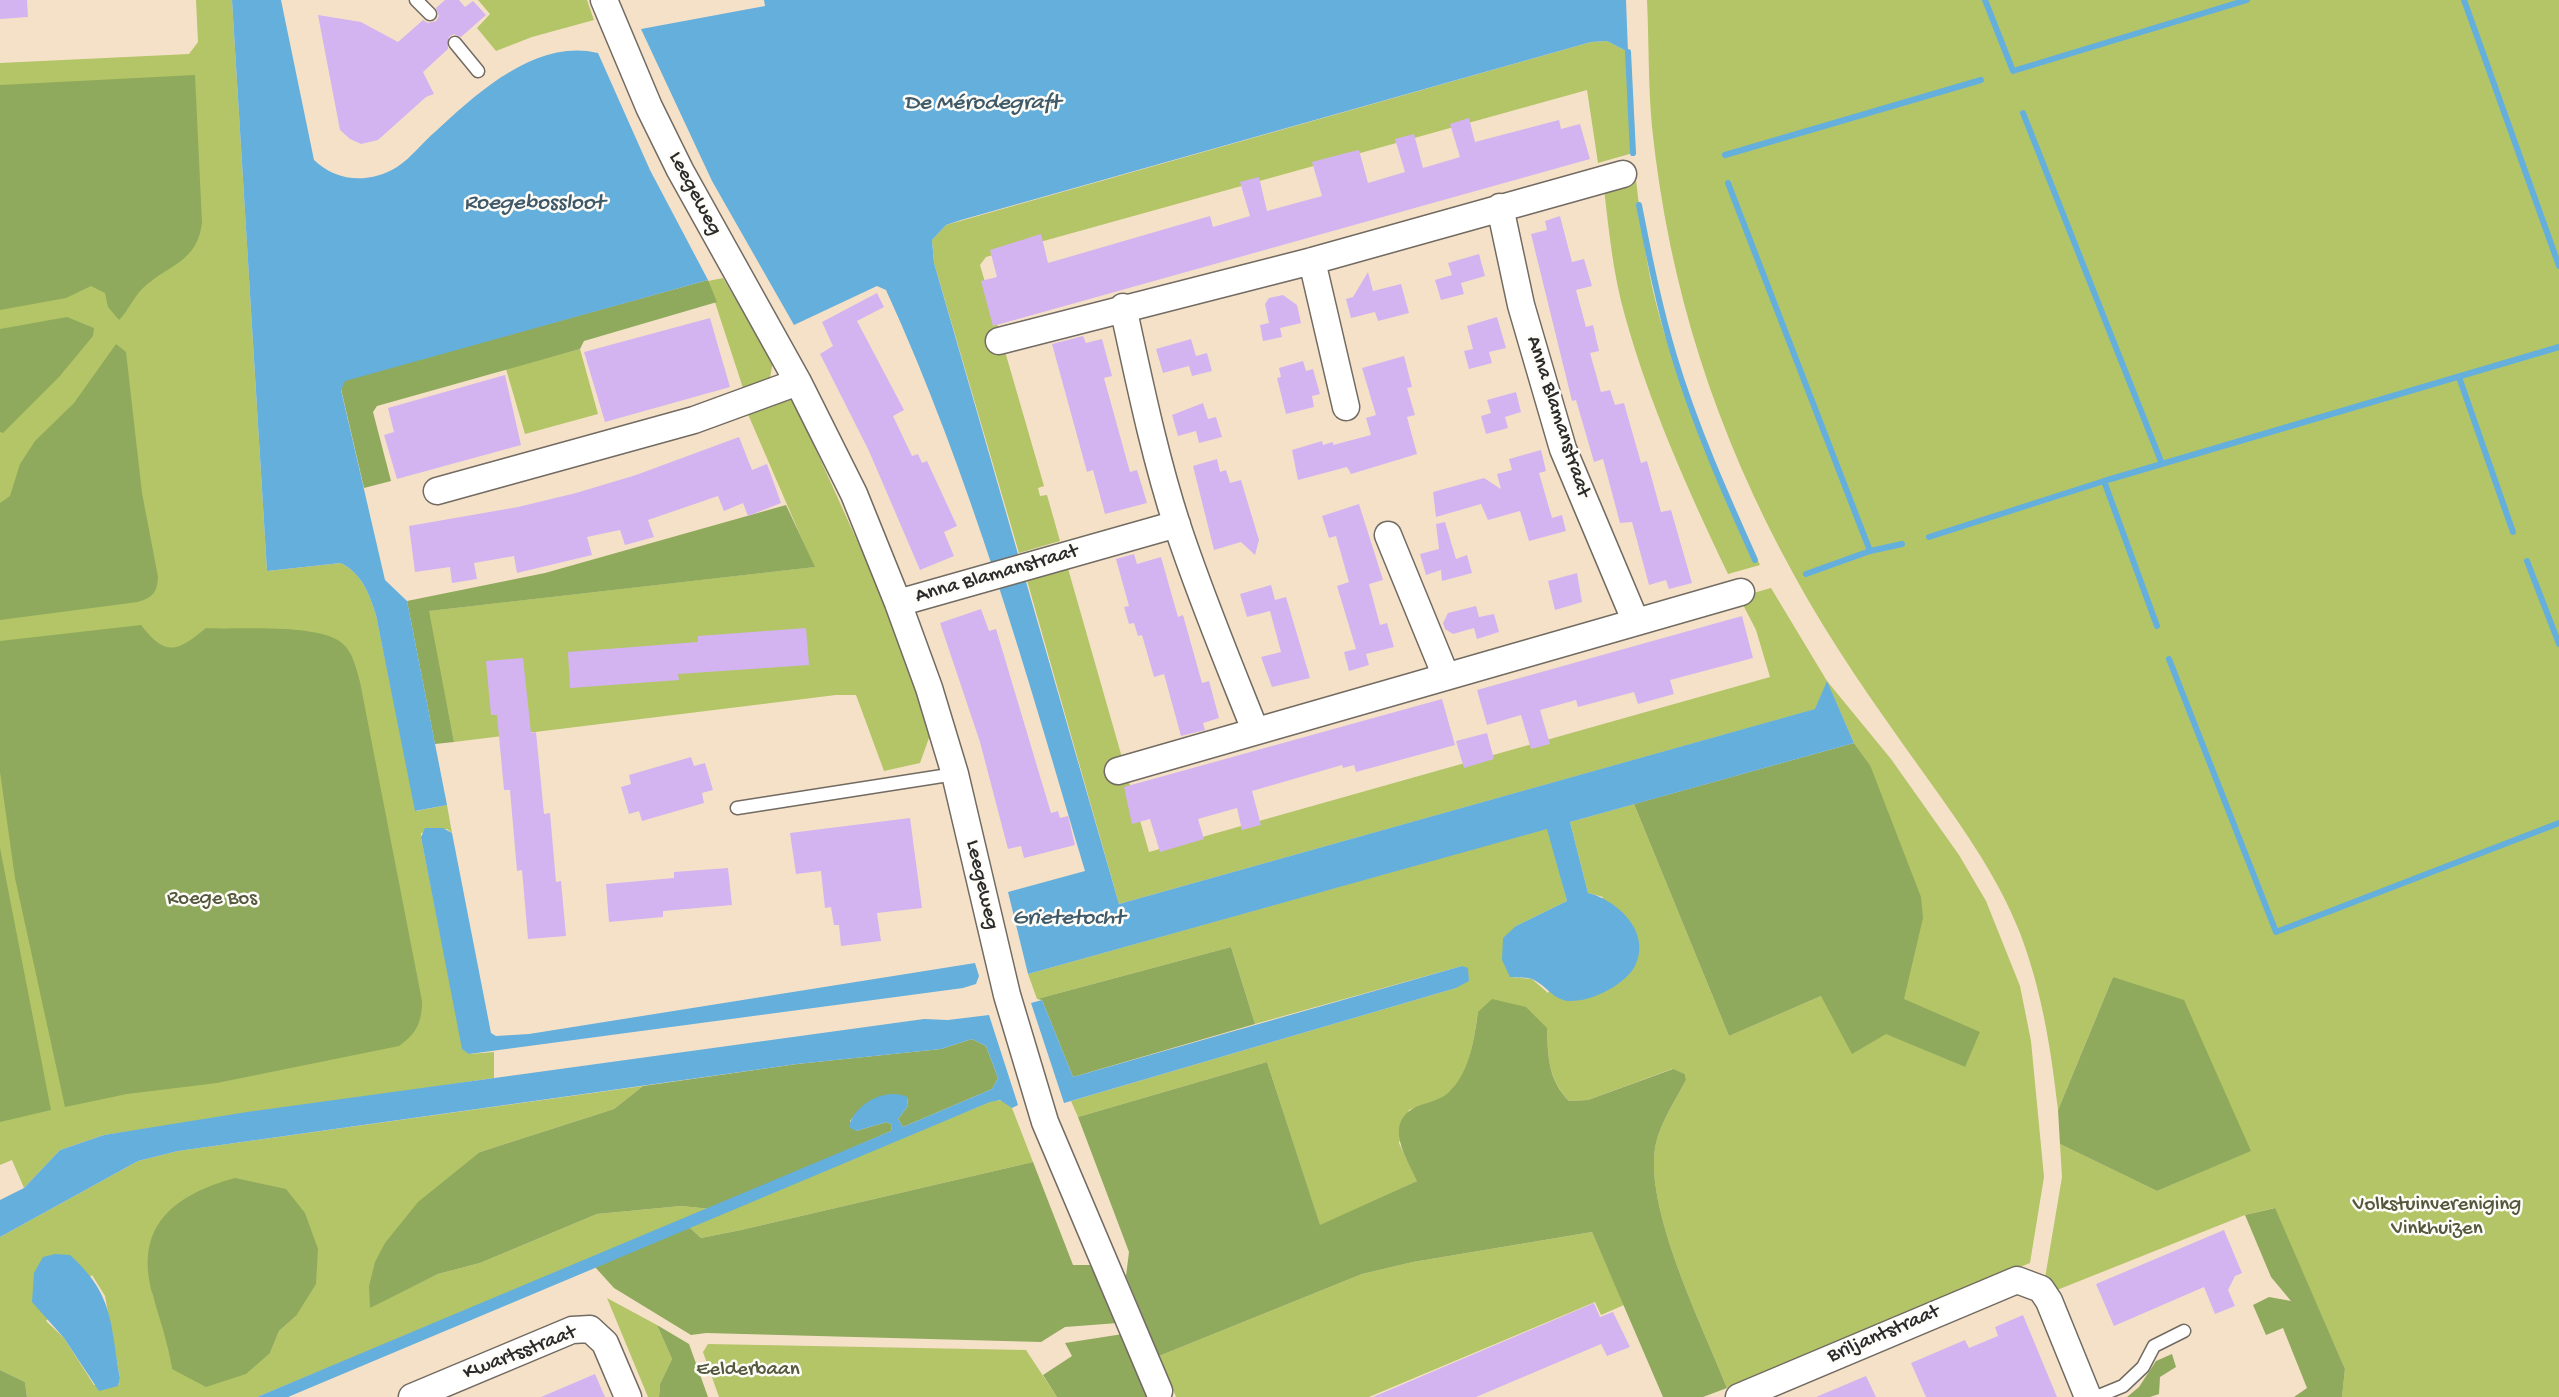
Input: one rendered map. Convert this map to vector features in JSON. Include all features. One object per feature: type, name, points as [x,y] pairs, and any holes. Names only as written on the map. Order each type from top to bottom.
[{"type":"street","name":"Leegeweg","points":[[604,0],[649,107],[680,170],[798,382],[854,494],[898,603],[929,688],[955,774],[1007,995],[1045,1122],[1159,1391]]},
{"type":"street","points":[[999,341],[1123,307],[1312,261],[1623,174]]},
{"type":"street","name":"Anna Blamanstraat","points":[[1500,207],[1525,318],[1559,438],[1635,620]]},
{"type":"street","points":[[1312,261],[1346,407]]},
{"type":"street","points":[[1123,307],[1147,416],[1177,524],[1215,632],[1255,730]]},
{"type":"street","points":[[437,491],[694,420],[798,382]]},
{"type":"street","name":"Anna Blamanstraat","points":[[898,603],[1177,524]]},
{"type":"street","points":[[1388,535],[1446,674]]},
{"type":"street","points":[[1118,771],[1446,674],[1741,592]]},
{"type":"street","name":"Briljantstraat","points":[[1739,1397],[2004,1283],[2017,1280],[2041,1289],[2049,1301],[2088,1397]]},
{"type":"street","name":"Kwartsstraat","points":[[412,1397],[572,1330],[590,1329],[605,1343],[628,1397]]},
{"type":"lane","points":[[416,0],[430,13]]},
{"type":"lane","points":[[455,43],[478,71]]},
{"type":"lane","points":[[737,808],[955,774]]},
{"type":"lane","points":[[2096,1397],[2123,1386],[2143,1367],[2154,1346],[2184,1331]]},
{"type":"green space","name":"Roege Bos","points":[[196,0],[232,0],[267,571],[341,563],[359,578],[367,592],[376,615],[416,811],[447,805],[452,833],[447,829],[421,833],[421,837],[452,993],[469,1054],[494,1052],[494,1078],[104,1135],[60,1150],[24,1188],[12,1160],[0,1165],[0,63],[189,54],[198,42]]},
{"type":"green space","points":[[478,0],[587,0],[594,20],[532,37],[496,51],[477,28],[490,14]]},
{"type":"green space","name":"Volkstuinvereniging Vinkhuizen","points":[[1647,0],[2559,0],[2559,1397],[2342,1397],[2345,1369],[2274,1208],[2245,1215],[2052,1292],[2045,1278],[2062,1177],[2060,1144],[2157,1191],[2250,1151],[2113,977],[2058,1110],[2040,998],[2028,955],[2010,911],[1975,847],[1854,673],[1808,600],[1766,522],[1719,414],[1700,358],[1670,245],[1652,127]]},
{"type":"green space","points":[[1607,41],[1628,52],[1633,153],[1598,163],[1587,90],[986,257],[980,265],[1044,486],[1038,488],[1040,496],[1047,495],[1060,541],[1019,553],[934,263],[932,240],[946,225],[1591,42]]},
{"type":"green space","points":[[195,75],[202,223],[199,236],[188,255],[142,289],[119,320],[108,307],[105,293],[91,286],[66,298],[0,310],[0,85]]},
{"type":"green space","points":[[1636,180],[1650,275],[1667,340],[1702,438],[1760,565],[1728,574],[1658,415],[1621,300],[1604,189]]},
{"type":"green space","points":[[723,278],[773,361],[770,378],[743,388],[708,281]]},
{"type":"green space","points":[[708,280],[717,302],[584,341],[580,349],[377,406],[373,412],[391,481],[364,488],[341,389],[345,380]]},
{"type":"green space","points":[[67,317],[94,328],[93,336],[59,377],[3,433],[0,432],[0,329]]},
{"type":"green space","points":[[116,344],[126,352],[142,493],[158,577],[157,587],[151,596],[138,602],[0,620],[0,503],[10,496],[20,464],[35,441],[74,403]]},
{"type":"green space","points":[[580,349],[598,414],[525,434],[506,369]]},
{"type":"green space","points":[[793,399],[888,609],[930,735],[920,763],[884,771],[856,695],[836,695],[454,742],[428,611],[814,567],[747,412]]},
{"type":"green space","points":[[786,505],[815,567],[429,611],[454,742],[435,744],[407,601],[545,573]]},
{"type":"green space","points":[[1067,565],[1149,852],[1770,677],[1756,630],[1739,597],[1771,588],[1827,681],[1891,759],[1959,855],[1986,901],[2020,986],[2031,1041],[2044,1177],[2030,1263],[1727,1388],[1677,1266],[1658,1199],[1654,1169],[1656,1143],[1665,1119],[1686,1080],[1685,1074],[1672,1069],[1588,1100],[1569,1101],[1553,1076],[1547,1028],[1478,1012],[1470,1057],[1461,1079],[1446,1095],[1409,1110],[1399,1143],[1417,1181],[1320,1226],[1267,1062],[1078,1117],[1071,1101],[1456,988],[1462,966],[1255,1024],[1231,947],[1037,999],[1028,974],[1548,828],[1567,901],[1516,926],[1510,977],[1532,979],[1548,993],[1603,897],[1588,893],[1570,822],[1634,804],[1729,1036],[1821,996],[1886,1033],[1965,1067],[1904,1000],[1870,765],[1854,743],[1827,682],[1816,709],[1119,904],[1026,577]]},
{"type":"green space","points":[[141,625],[165,647],[180,646],[206,628],[257,628],[315,632],[342,643],[349,651],[360,682],[422,1001],[417,1027],[399,1046],[217,1083],[127,1094],[65,1107],[15,878],[0,772],[0,641]]},
{"type":"green space","points":[[1854,743],[1870,765],[1921,897],[1923,918],[1904,999],[1980,1032],[1965,1067],[1886,1034],[1852,1054],[1821,996],[1729,1036],[1634,804]]},
{"type":"green space","points":[[0,848],[51,1110],[0,1122]]},
{"type":"green space","points":[[1231,947],[1255,1024],[1073,1077],[1042,1000],[1037,999]]},
{"type":"green space","points":[[2113,977],[2184,1000],[2251,1151],[2157,1191],[2060,1144],[2058,1110]]},
{"type":"green space","points":[[1492,999],[1526,1007],[1547,1028],[1553,1076],[1569,1101],[1588,1100],[1673,1069],[1685,1074],[1686,1080],[1665,1119],[1656,1143],[1654,1169],[1658,1199],[1677,1266],[1727,1388],[1703,1397],[1663,1397],[1592,1232],[1413,1262],[1362,1274],[1159,1356],[1126,1276],[1129,1252],[1078,1117],[1267,1062],[1320,1225],[1417,1181],[1400,1140],[1401,1121],[1407,1113],[1445,1095],[1455,1085],[1470,1055],[1478,1012]]},
{"type":"green space","points":[[972,1039],[986,1046],[998,1078],[992,1089],[903,1127],[898,1119],[908,1106],[907,1097],[875,1100],[863,1107],[850,1121],[856,1131],[887,1122],[892,1125],[891,1131],[711,1209],[681,1206],[597,1214],[480,1263],[438,1274],[370,1308],[369,1286],[375,1262],[385,1243],[418,1202],[480,1152],[614,1109],[643,1086],[797,1064],[941,1049]]},
{"type":"green space","points":[[643,1086],[614,1109],[480,1152],[370,1307],[438,1274],[480,1263],[597,1214],[681,1206],[711,1209],[257,1397],[27,1397],[25,1382],[0,1370],[0,1237],[138,1161],[178,1151]],"holes":[[[92,1275],[105,1296],[120,1378],[118,1386],[94,1385],[64,1338],[46,1321]],[[152,1293],[296,1316],[279,1331],[270,1353],[172,1369],[168,1338]]]},
{"type":"green space","points":[[994,1100],[1005,1101],[1012,1108],[1033,1162],[701,1238],[689,1227]]},
{"type":"green space","points":[[1033,1162],[1073,1265],[1091,1265],[1118,1323],[1065,1327],[1041,1342],[706,1333],[691,1335],[614,1288],[595,1267],[689,1227],[701,1238]]},
{"type":"green space","points":[[235,1178],[286,1189],[305,1213],[318,1249],[316,1284],[296,1316],[279,1331],[270,1353],[246,1374],[206,1387],[172,1369],[148,1272],[149,1251],[154,1233],[163,1218],[177,1205],[193,1194]]},
{"type":"green space","points":[[2275,1208],[2345,1369],[2342,1397],[2294,1397],[2307,1388],[2283,1328],[2266,1335],[2253,1305],[2269,1297],[2291,1301],[2271,1277],[2245,1215]]},
{"type":"green space","points":[[1592,1232],[1624,1305],[1601,1315],[1595,1302],[1369,1397],[1176,1397],[1159,1356],[1362,1274],[1413,1262]]},
{"type":"green space","points":[[607,1298],[657,1325],[672,1359],[660,1384],[659,1397],[648,1397]]},
{"type":"green space","points":[[657,1325],[689,1344],[708,1397],[659,1397],[660,1384],[672,1359]]},
{"type":"green space","points":[[1123,1334],[1149,1397],[1057,1397],[1043,1375],[1072,1356],[1065,1343]]},
{"type":"green space","name":"Eelderbaan","points":[[708,1344],[1026,1350],[1057,1397],[719,1397],[703,1352]]},
{"type":"green space","points":[[2172,1354],[2176,1367],[2160,1377],[2159,1394],[2150,1397],[2127,1397],[2139,1387],[2156,1361]]},
{"type":"green space","points":[[0,1370],[25,1382],[27,1397],[0,1397]]},
{"type":"water","name":"Roegebossloot","points":[[232,0],[281,0],[314,160],[333,173],[354,178],[375,176],[397,167],[470,100],[531,61],[553,53],[575,50],[598,53],[650,170],[708,280],[345,381],[341,390],[385,580],[407,601],[447,805],[415,811],[376,615],[359,578],[341,563],[267,571]]},
{"type":"water","points":[[764,0],[1626,0],[1628,52],[1607,41],[1591,42],[961,220],[946,225],[932,240],[934,263],[1119,904],[1815,709],[1827,681],[1854,743],[1570,822],[1588,893],[1620,910],[1629,919],[1639,941],[1635,966],[1624,980],[1587,999],[1563,1000],[1532,979],[1510,977],[1502,960],[1503,938],[1516,926],[1567,901],[1547,829],[1028,974],[1008,892],[1085,871],[996,577],[917,360],[886,290],[877,286],[794,325],[712,181],[641,29],[765,6]]},
{"type":"water","points":[[425,828],[443,828],[452,833],[491,1033],[496,1036],[529,1034],[975,963],[979,976],[976,984],[963,988],[469,1054],[462,1049],[421,837]]},
{"type":"water","points":[[1462,966],[1468,968],[1469,981],[1456,988],[1064,1103],[1031,1003],[1042,1000],[1073,1077]]},
{"type":"water","points":[[989,1015],[1018,1105],[1012,1108],[1000,1100],[990,1102],[288,1397],[257,1397],[891,1131],[892,1125],[887,1122],[856,1131],[849,1127],[857,1111],[881,1096],[899,1094],[907,1097],[908,1106],[898,1119],[903,1127],[992,1089],[998,1078],[986,1046],[972,1039],[941,1049],[797,1064],[178,1151],[138,1161],[0,1237],[0,1200],[24,1188],[60,1150],[104,1135],[247,1112],[924,1019],[948,1020]]},
{"type":"water","points":[[55,1254],[70,1255],[95,1283],[103,1297],[114,1341],[120,1378],[118,1386],[99,1391],[64,1338],[32,1302],[34,1273],[43,1257]]},
{"type":"building","points":[[0,0],[27,0],[28,17],[0,19]]},
{"type":"building","points":[[445,0],[459,0],[465,7],[473,1],[486,15],[461,37],[454,34],[449,37],[448,49],[423,72],[434,94],[426,97],[378,140],[361,144],[350,139],[340,130],[318,15],[361,22],[398,42],[423,20],[428,23],[436,21],[439,16],[436,8]]},
{"type":"building","points":[[1469,118],[1475,142],[1559,120],[1561,129],[1580,124],[1590,159],[993,326],[981,281],[997,277],[990,250],[1041,234],[1048,263],[1210,216],[1213,227],[1250,216],[1240,182],[1259,177],[1267,211],[1322,196],[1312,162],[1359,150],[1368,183],[1405,172],[1395,139],[1414,134],[1423,168],[1460,157],[1450,124]]},
{"type":"building","points":[[1560,216],[1572,262],[1584,259],[1592,286],[1576,290],[1586,327],[1593,325],[1599,351],[1590,353],[1601,392],[1610,390],[1615,405],[1624,403],[1641,463],[1647,461],[1661,512],[1671,510],[1692,583],[1669,589],[1666,580],[1649,585],[1632,522],[1620,523],[1603,459],[1594,462],[1576,400],[1572,401],[1531,234],[1547,230],[1545,221]]},
{"type":"building","points":[[1479,254],[1485,276],[1461,283],[1464,294],[1441,300],[1435,280],[1452,275],[1448,263]]},
{"type":"building","points":[[1368,272],[1373,291],[1401,284],[1409,313],[1378,321],[1375,312],[1351,318],[1346,299],[1353,297]]},
{"type":"building","points":[[877,293],[884,307],[857,321],[904,410],[893,416],[912,456],[918,454],[922,463],[927,461],[957,526],[944,532],[954,556],[920,570],[869,451],[820,354],[833,346],[822,322]]},
{"type":"building","points":[[1283,295],[1297,305],[1301,323],[1280,328],[1282,337],[1263,341],[1260,325],[1269,323],[1265,304],[1269,298]]},
{"type":"building","points":[[1497,317],[1506,348],[1489,352],[1492,363],[1469,369],[1464,351],[1473,349],[1467,326]]},
{"type":"building","points":[[710,318],[730,387],[605,422],[584,352]]},
{"type":"building","points":[[1083,336],[1086,343],[1102,339],[1112,376],[1104,378],[1130,472],[1137,470],[1147,503],[1105,514],[1093,470],[1087,472],[1052,344]]},
{"type":"building","points":[[1191,339],[1196,356],[1207,353],[1212,371],[1192,376],[1189,366],[1163,373],[1156,349]]},
{"type":"building","points":[[1404,356],[1412,387],[1407,388],[1415,415],[1407,417],[1417,454],[1351,474],[1347,467],[1298,480],[1292,450],[1322,441],[1323,445],[1333,442],[1333,445],[1371,435],[1366,418],[1376,415],[1362,368]]},
{"type":"building","points":[[1303,361],[1306,371],[1313,369],[1320,394],[1312,396],[1314,407],[1286,414],[1277,378],[1281,377],[1279,368]]},
{"type":"building","points":[[505,375],[521,445],[397,479],[384,435],[394,432],[388,408]]},
{"type":"building","points":[[1516,392],[1521,412],[1505,417],[1508,428],[1486,434],[1481,416],[1491,413],[1487,400]]},
{"type":"building","points":[[1203,403],[1208,419],[1216,417],[1222,437],[1199,443],[1196,431],[1178,436],[1172,415]]},
{"type":"building","points":[[739,437],[752,470],[767,464],[781,503],[748,516],[743,503],[724,511],[718,496],[648,520],[654,537],[625,545],[620,530],[587,537],[592,555],[517,573],[514,556],[474,563],[477,579],[452,583],[450,567],[415,572],[409,526],[518,507],[576,493],[636,475]]},
{"type":"building","points":[[1541,450],[1546,471],[1539,473],[1552,518],[1562,515],[1566,531],[1529,541],[1520,511],[1488,520],[1481,504],[1436,517],[1433,492],[1484,478],[1501,489],[1497,474],[1512,470],[1509,459]]},
{"type":"building","points":[[1217,459],[1220,472],[1226,470],[1230,483],[1241,480],[1259,540],[1255,555],[1241,542],[1214,550],[1193,466]]},
{"type":"building","points":[[1359,504],[1383,580],[1369,584],[1380,625],[1387,623],[1394,647],[1366,654],[1369,665],[1349,671],[1344,652],[1356,649],[1337,586],[1349,582],[1336,536],[1329,538],[1322,516]]},
{"type":"building","points":[[1445,522],[1456,559],[1467,555],[1472,573],[1442,581],[1441,570],[1426,575],[1420,554],[1439,549],[1436,524]]},
{"type":"building","points":[[1134,554],[1137,564],[1161,557],[1178,617],[1183,615],[1202,683],[1209,681],[1219,718],[1203,723],[1205,730],[1181,736],[1164,674],[1154,677],[1142,635],[1138,636],[1134,623],[1129,624],[1124,607],[1129,606],[1116,559]]},
{"type":"building","points":[[1577,573],[1582,602],[1555,610],[1548,581]]},
{"type":"building","points":[[1271,585],[1275,600],[1286,597],[1310,678],[1272,687],[1261,657],[1281,652],[1270,611],[1247,617],[1240,594]]},
{"type":"building","points":[[1476,606],[1479,617],[1494,614],[1499,632],[1477,639],[1474,628],[1453,634],[1445,629],[1443,623],[1448,613]]},
{"type":"building","points":[[981,609],[989,631],[996,629],[1051,813],[1058,811],[1060,818],[1068,816],[1075,845],[1024,858],[1021,846],[1008,849],[980,742],[940,623]]},
{"type":"building","points":[[1742,616],[1753,658],[1670,680],[1674,694],[1638,704],[1634,692],[1578,707],[1576,700],[1540,710],[1550,744],[1531,749],[1521,715],[1487,725],[1477,690]]},
{"type":"building","points":[[806,628],[809,665],[678,674],[679,680],[570,688],[568,652],[698,642],[698,636]]},
{"type":"building","points":[[523,658],[531,733],[536,732],[544,814],[550,813],[556,882],[561,881],[566,936],[528,939],[522,870],[517,871],[510,790],[504,790],[497,715],[491,715],[486,661]]},
{"type":"building","points":[[1442,699],[1455,745],[1356,772],[1354,765],[1343,768],[1342,765],[1252,791],[1261,825],[1242,830],[1237,808],[1198,819],[1204,839],[1160,852],[1150,819],[1132,824],[1124,787]]},
{"type":"building","points":[[1487,733],[1494,759],[1464,768],[1456,741]]},
{"type":"building","points":[[691,757],[694,766],[705,763],[713,790],[702,793],[704,803],[642,821],[639,811],[629,814],[621,787],[631,784],[629,775]]},
{"type":"building","points":[[910,818],[922,908],[877,913],[881,941],[841,946],[839,925],[834,925],[831,907],[825,908],[821,871],[796,874],[790,833]]},
{"type":"building","points":[[728,868],[732,905],[663,911],[663,917],[609,922],[606,884],[674,878],[674,872]]},
{"type":"building","points":[[2224,1230],[2242,1273],[2235,1276],[2228,1290],[2235,1306],[2215,1314],[2204,1287],[2114,1326],[2096,1284]]},
{"type":"building","points":[[1594,1303],[1600,1317],[1613,1312],[1630,1347],[1607,1356],[1601,1344],[1476,1397],[1373,1397]]},
{"type":"building","points":[[2023,1315],[2057,1397],[1926,1397],[1911,1363],[1965,1340],[1969,1348],[1998,1336],[1995,1327]]},
{"type":"building","points":[[595,1374],[605,1397],[541,1397]]},
{"type":"building","points":[[1866,1376],[1876,1397],[1816,1397]]},
{"type":"waterway","points":[[1985,0],[2013,71],[2247,0]]},
{"type":"waterway","points":[[2464,0],[2559,266]]},
{"type":"waterway","points":[[1628,52],[1633,153]]},
{"type":"waterway","points":[[1725,155],[1981,80]]},
{"type":"waterway","points":[[2023,113],[2162,464]]},
{"type":"waterway","points":[[1728,183],[1870,551]]},
{"type":"waterway","points":[[1639,205],[1659,300],[1682,382],[1711,459],[1755,560]]},
{"type":"waterway","points":[[1929,537],[2104,481],[2559,347]]},
{"type":"waterway","points":[[2459,377],[2513,532]]},
{"type":"waterway","points":[[2104,481],[2157,626]]},
{"type":"waterway","points":[[1806,574],[1870,551],[1902,544]]},
{"type":"waterway","points":[[2527,561],[2559,644]]},
{"type":"waterway","points":[[2169,659],[2276,932],[2559,823]]},
{"type":"water label","name":"De Mérodegraft","points":[[982,104]]},
{"type":"water label","name":"Grietetocht","points":[[1068,919]]}]
